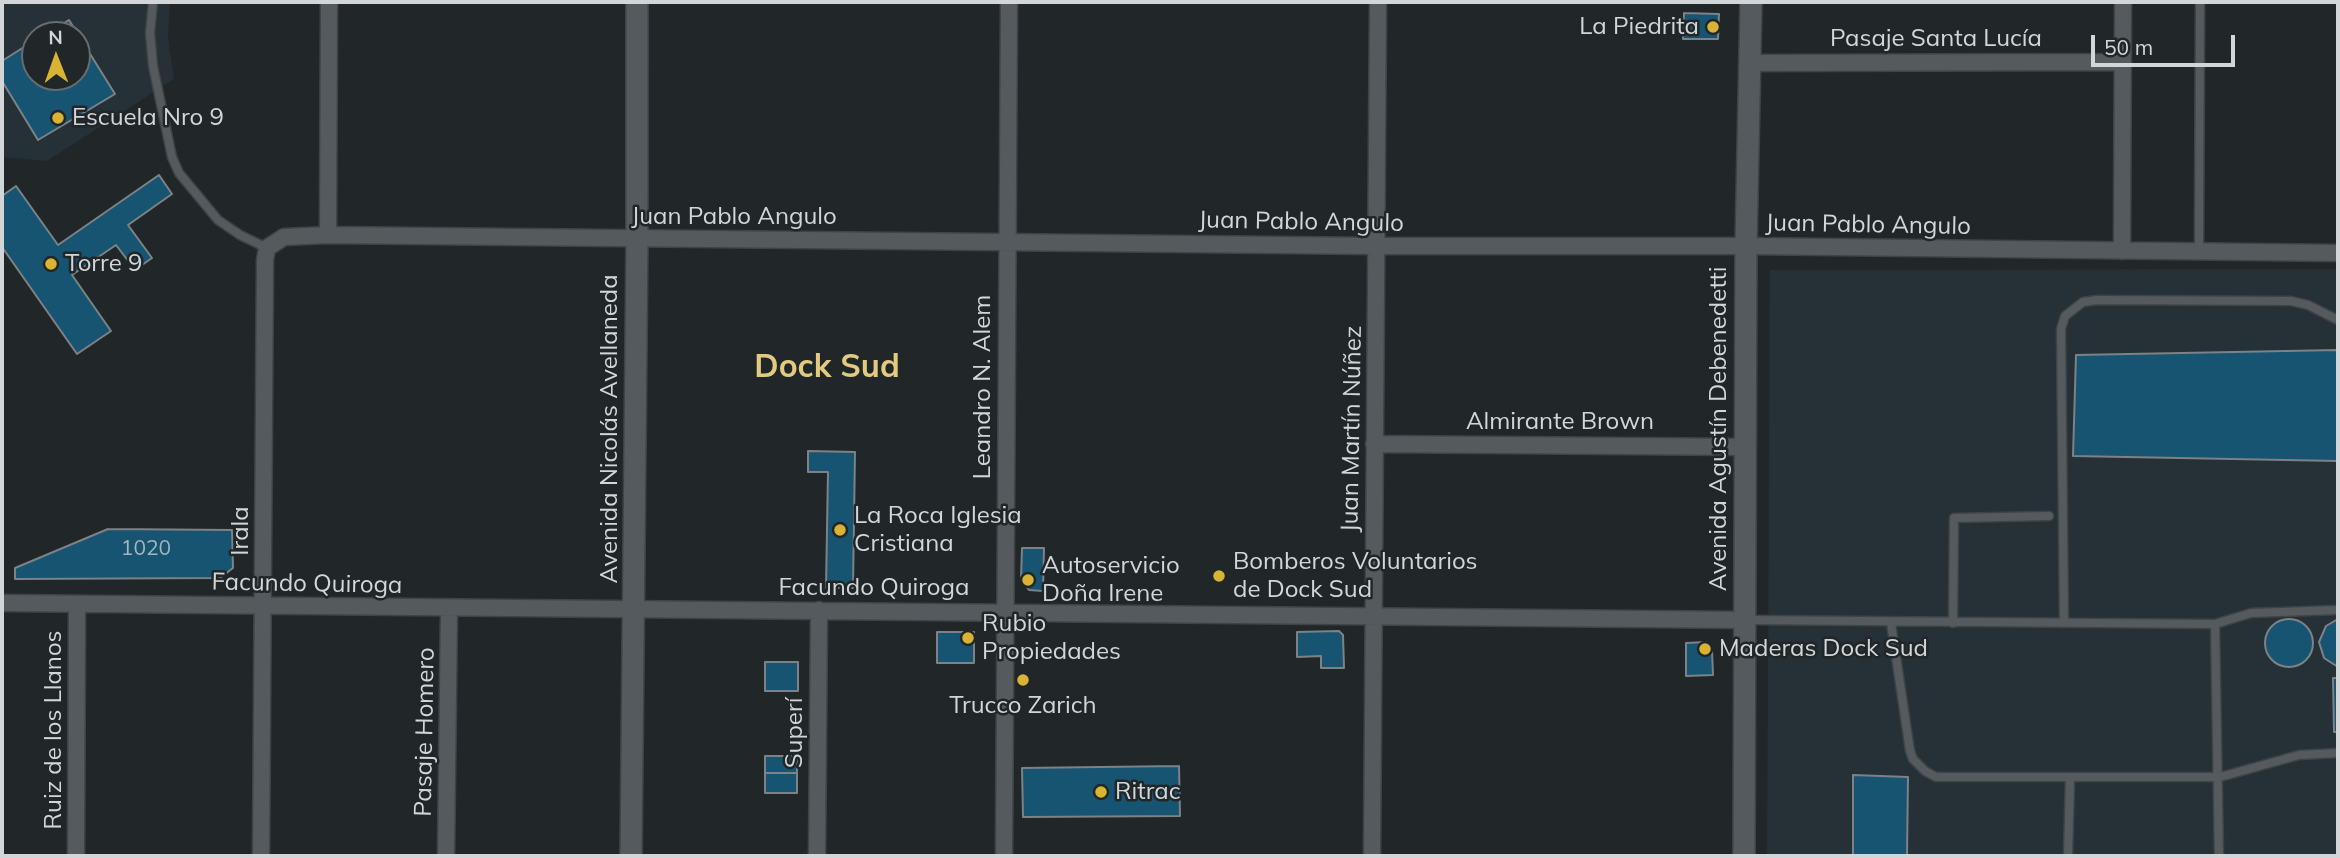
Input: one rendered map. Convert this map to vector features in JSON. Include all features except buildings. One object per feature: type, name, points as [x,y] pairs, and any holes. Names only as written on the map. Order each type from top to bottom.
[{"type":"main road","name":"Avenida Nicolás Avellaneda","points":[[631,856],[635,609],[637,2]]},
{"type":"main road","name":"Avenida Agustín Debenedetti","points":[[1744,856],[1746,246],[1751,2]]},
{"type":"street","points":[[328,235],[329,2]]},
{"type":"street","name":"Leandro N. Alem","points":[[1004,856],[1009,2]]},
{"type":"street","name":"Juan Martín Núñez","points":[[1372,856],[1378,2]]},
{"type":"street","points":[[2122,251],[2123,2]]},
{"type":"street","name":"Pasaje Santa Lucía","points":[[1749,63],[2123,62]]},
{"type":"street","name":"Juan Pablo Angulo","points":[[267,248],[284,237],[328,235],[2338,253]]},
{"type":"street","name":"Irala","points":[[261,856],[267,248]]},
{"type":"street","name":"Almirante Brown","points":[[1374,444],[1746,447]]},
{"type":"street","name":"Facundo Quiroga","points":[[2,603],[1745,620]]},
{"type":"street","name":"Ruiz de los Llanos","points":[[76,856],[77,604]]},
{"type":"street","name":"Pasaje Homero","points":[[446,856],[449,608]]},
{"type":"street","name":"Superí","points":[[817,856],[819,610]]},
{"type":"lane","points":[[153,2],[150,33],[153,66],[172,157],[179,173],[218,220],[240,235],[267,248]]},
{"type":"lane","points":[[2199,251],[2200,2]]},
{"type":"lane","points":[[2064,623],[2061,329],[2065,316],[2083,302],[2097,300],[2291,301],[2308,305],[2338,320]]},
{"type":"lane","points":[[1953,623],[1954,518],[2049,516]]},
{"type":"lane","points":[[1745,620],[2215,624],[2252,613],[2338,610]]},
{"type":"lane","points":[[1891,623],[1910,751],[1913,759],[1936,777],[2220,777],[2299,755],[2338,753]]},
{"type":"lane","points":[[2215,624],[2220,777],[2219,856]]},
{"type":"lane","points":[[2068,856],[2070,778]]},
{"type":"shaded area","name":"Escuela Nro 9","points":[[2,2],[170,2],[168,38],[174,79],[47,161],[2,157]]},
{"type":"shaded area","points":[[2338,269],[2338,856],[1767,856],[1770,270]]},
{"type":"place","name":"La Piedrita","points":[[1713,27]]},
{"type":"place","name":"Escuela Nro 9","points":[[58,118]]},
{"type":"place","name":"Torre 9","points":[[51,264]]},
{"type":"place","name":"La Roca Iglesia Cristiana","points":[[840,530]]},
{"type":"place","name":"Bomberos Voluntarios de Dock Sud","points":[[1219,576]]},
{"type":"place","name":"Autoservicio Doña Irene","points":[[1028,580]]},
{"type":"place","name":"Rubio Propiedades","points":[[968,638]]},
{"type":"place","name":"Maderas Dock Sud","points":[[1705,649]]},
{"type":"place","name":"Trucco Zarich","points":[[1023,680]]},
{"type":"place","name":"Ritrac","points":[[1101,792]]},
{"type":"district","name":"Dock Sud","points":[[827,367]]}]
